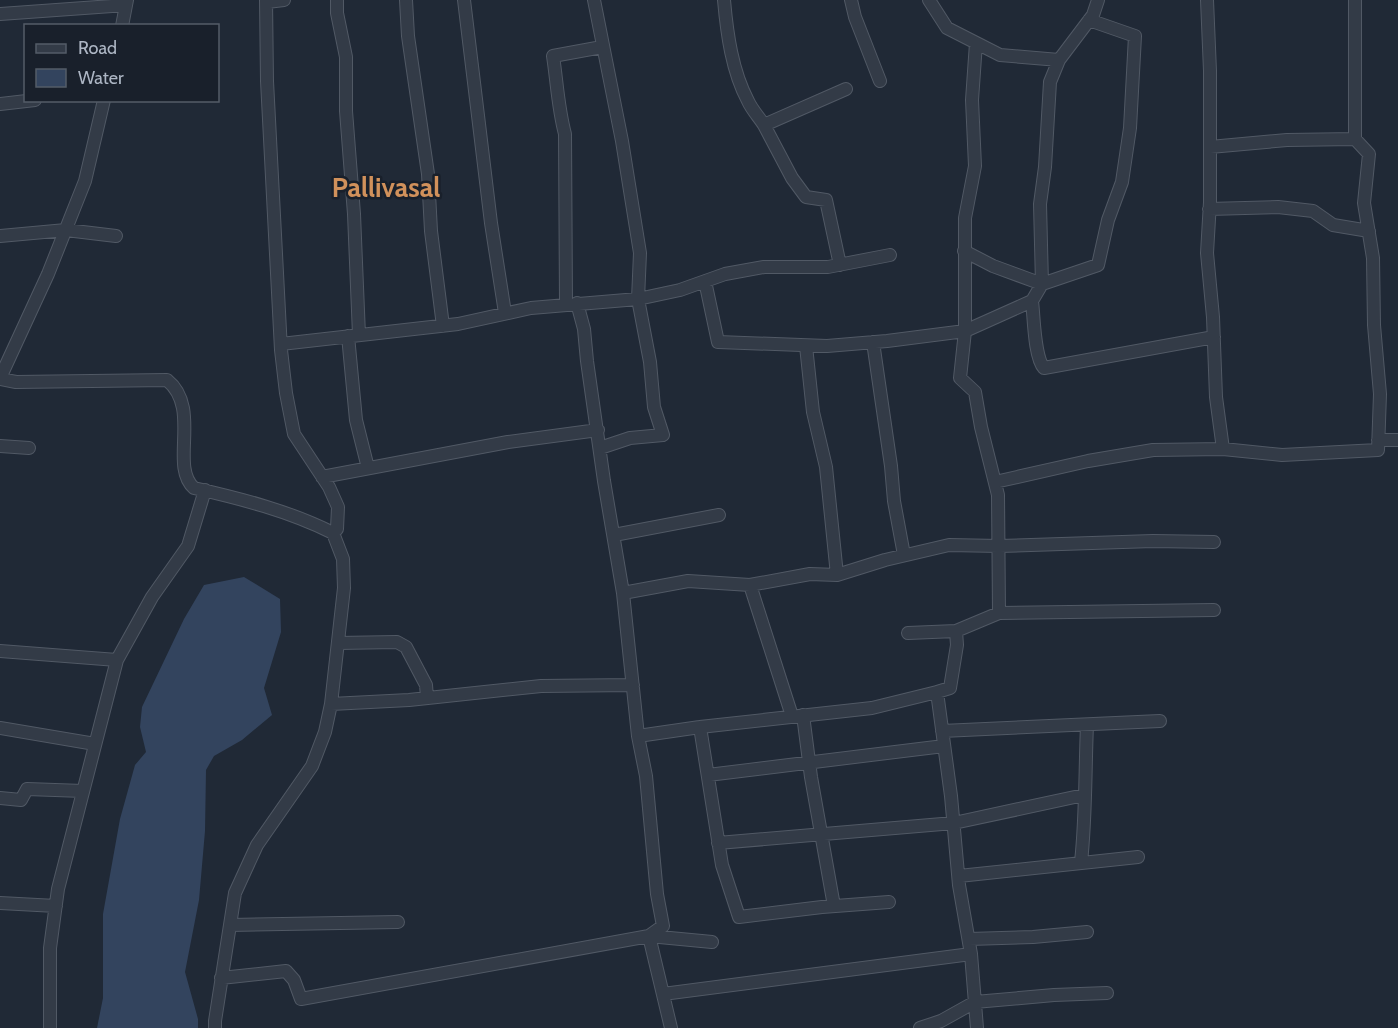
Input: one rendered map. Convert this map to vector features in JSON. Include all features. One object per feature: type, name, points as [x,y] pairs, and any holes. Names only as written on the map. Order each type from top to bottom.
[{"type":"street","points":[[284,0],[266,1],[267,81],[281,344],[286,393],[294,434],[338,507],[337,529],[333,533]]},
{"type":"street","points":[[337,0],[337,13],[346,57],[346,111],[355,224],[353,336],[356,420],[368,468]]},
{"type":"street","points":[[406,0],[408,36],[428,174],[431,231],[443,326]]},
{"type":"street","points":[[464,0],[492,232],[505,313]]},
{"type":"street","points":[[594,0],[622,141],[640,254],[638,299],[650,362],[654,407],[663,435],[630,438],[600,448]]},
{"type":"street","points":[[723,0],[734,65],[748,101],[764,125],[792,178],[806,196],[826,200],[840,265]]},
{"type":"street","points":[[851,0],[855,17],[880,81]]},
{"type":"street","points":[[929,0],[947,28],[976,43],[1000,54],[1059,60]]},
{"type":"street","points":[[705,281],[717,342],[806,345],[873,342],[965,331],[1032,301],[1042,284],[1040,204],[1045,166],[1050,82],[1059,60],[1089,20],[1098,0]]},
{"type":"street","points":[[1207,0],[1210,71],[1207,253],[1216,397],[1223,449]]},
{"type":"street","points":[[995,482],[1088,461],[1153,450],[1223,449],[1282,455],[1378,450],[1380,393],[1374,326],[1373,258],[1364,203],[1369,154],[1355,139],[1355,0]]},
{"type":"street","points":[[0,14],[127,2],[122,24]]},
{"type":"street","points":[[964,251],[993,266],[1042,284],[1098,265],[1108,220],[1122,182],[1130,128],[1135,36],[1089,20]]},
{"type":"street","points":[[976,43],[972,100],[975,166],[964,218],[965,331],[960,378],[975,392],[998,495],[999,613]]},
{"type":"street","points":[[602,47],[553,56],[565,134],[571,303],[584,329],[586,361],[623,593],[638,736],[646,776],[657,894],[663,926],[649,936]]},
{"type":"street","points":[[764,125],[846,89]]},
{"type":"street","points":[[0,104],[24,101]]},
{"type":"street","points":[[104,102],[85,181],[48,274],[4,358],[0,379],[25,382],[167,380],[182,400],[185,472],[189,484],[194,488],[294,515],[333,533],[343,559],[344,588],[331,704],[325,732],[312,766],[257,845],[235,893],[215,1028]]},
{"type":"street","points":[[1210,147],[1287,140],[1355,139]]},
{"type":"street","points":[[1209,209],[1278,207],[1313,211],[1333,225],[1369,231]]},
{"type":"street","points":[[0,236],[66,230],[116,236]]},
{"type":"street","points":[[281,344],[443,326],[505,313],[571,303],[638,299],[680,290],[725,274],[764,267],[828,267],[890,255]]},
{"type":"street","points":[[1032,301],[1038,355],[1044,368],[1214,337]]},
{"type":"street","points":[[873,342],[894,501],[904,555]]},
{"type":"street","points":[[806,345],[813,412],[826,467],[837,575]]},
{"type":"street","points":[[322,477],[508,441],[597,430]]},
{"type":"street","points":[[1378,440],[1398,440]]},
{"type":"street","points":[[0,446],[29,448]]},
{"type":"street","points":[[50,1028],[50,948],[58,889],[117,660],[152,597],[188,546],[205,490]]},
{"type":"street","points":[[614,535],[719,515]]},
{"type":"street","points":[[623,593],[688,581],[750,585],[810,574],[837,575],[904,555],[949,545],[1214,542]]},
{"type":"street","points":[[750,585],[798,716],[809,764],[834,906]]},
{"type":"street","points":[[908,633],[956,631],[999,613],[1214,610]]},
{"type":"street","points":[[638,736],[872,708],[950,688],[957,645],[956,631]]},
{"type":"street","points":[[338,643],[397,642],[406,647],[421,675],[427,698]]},
{"type":"street","points":[[0,651],[117,660]]},
{"type":"street","points":[[331,704],[399,701],[542,686],[633,685]]},
{"type":"street","points":[[937,692],[954,824],[958,876],[971,954],[976,1028]]},
{"type":"street","points":[[942,731],[1160,721]]},
{"type":"street","points":[[1081,862],[1086,812],[1084,795],[1087,725]]},
{"type":"street","points":[[700,727],[722,865],[739,917],[890,902]]},
{"type":"street","points":[[0,728],[95,744]]},
{"type":"street","points":[[708,775],[944,746]]},
{"type":"street","points":[[0,798],[21,800],[27,789],[83,791]]},
{"type":"street","points":[[718,843],[954,824],[1084,795]]},
{"type":"street","points":[[958,876],[1138,857]]},
{"type":"street","points":[[0,903],[56,906]]},
{"type":"street","points":[[230,925],[398,922]]},
{"type":"street","points":[[969,939],[1033,938],[1087,932]]},
{"type":"street","points":[[649,936],[671,1028]]},
{"type":"street","points":[[221,978],[286,971],[294,980],[301,999],[649,936],[712,942]]},
{"type":"street","points":[[663,994],[971,954]]},
{"type":"street","points":[[920,1028],[941,1021],[975,1002],[1107,993]]},
{"type":"water","points":[[244,577],[280,599],[281,632],[264,688],[272,715],[242,740],[214,756],[206,770],[205,831],[199,900],[185,972],[198,1019],[198,1028],[97,1028],[103,998],[103,914],[120,819],[135,765],[146,752],[140,727],[142,707],[184,619],[204,585]]},
{"type":"district","name":"Pallivasal","points":[[386,188]]}]
